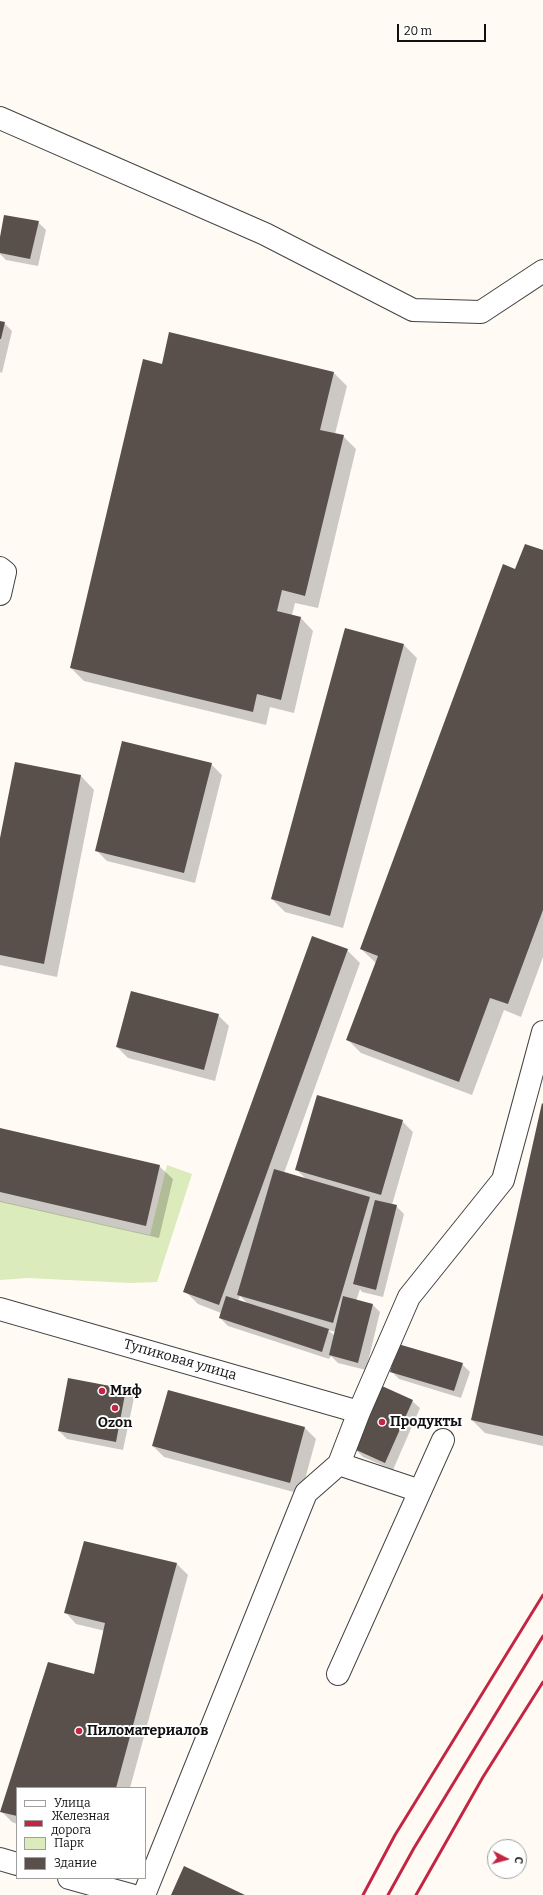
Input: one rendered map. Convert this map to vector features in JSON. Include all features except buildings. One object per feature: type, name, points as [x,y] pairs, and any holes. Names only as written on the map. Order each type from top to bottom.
[{"type":"street","points":[[0,118],[265,234],[413,310],[481,312],[543,271]]},
{"type":"street","points":[[0,568],[5,572],[0,594]]},
{"type":"street","points":[[144,1895],[306,1493],[339,1464],[359,1412],[409,1297],[503,1180],[543,1032]]},
{"type":"street","name":"Тупиковая улица","points":[[0,1309],[359,1412]]},
{"type":"street","points":[[338,1674],[443,1440]]},
{"type":"street","points":[[339,1464],[420,1491]]},
{"type":"street","points":[[0,1859],[16,1864]]},
{"type":"street","points":[[73,1879],[131,1895]]},
{"type":"green space","points":[[167,1165],[192,1174],[157,1282],[130,1283],[27,1278],[0,1280],[0,1201],[150,1235]]},
{"type":"railway","points":[[363,1895],[395,1835],[543,1595]]},
{"type":"railway","points":[[388,1895],[414,1848],[543,1636]]},
{"type":"railway","points":[[416,1895],[483,1777],[543,1682]]},
{"type":"place","name":"Миф","points":[[102,1391]]},
{"type":"place","name":"Ozon","points":[[115,1408]]},
{"type":"place","name":"Продукты","points":[[382,1422]]},
{"type":"place","name":"Пиломатериалов","points":[[79,1731]]}]
